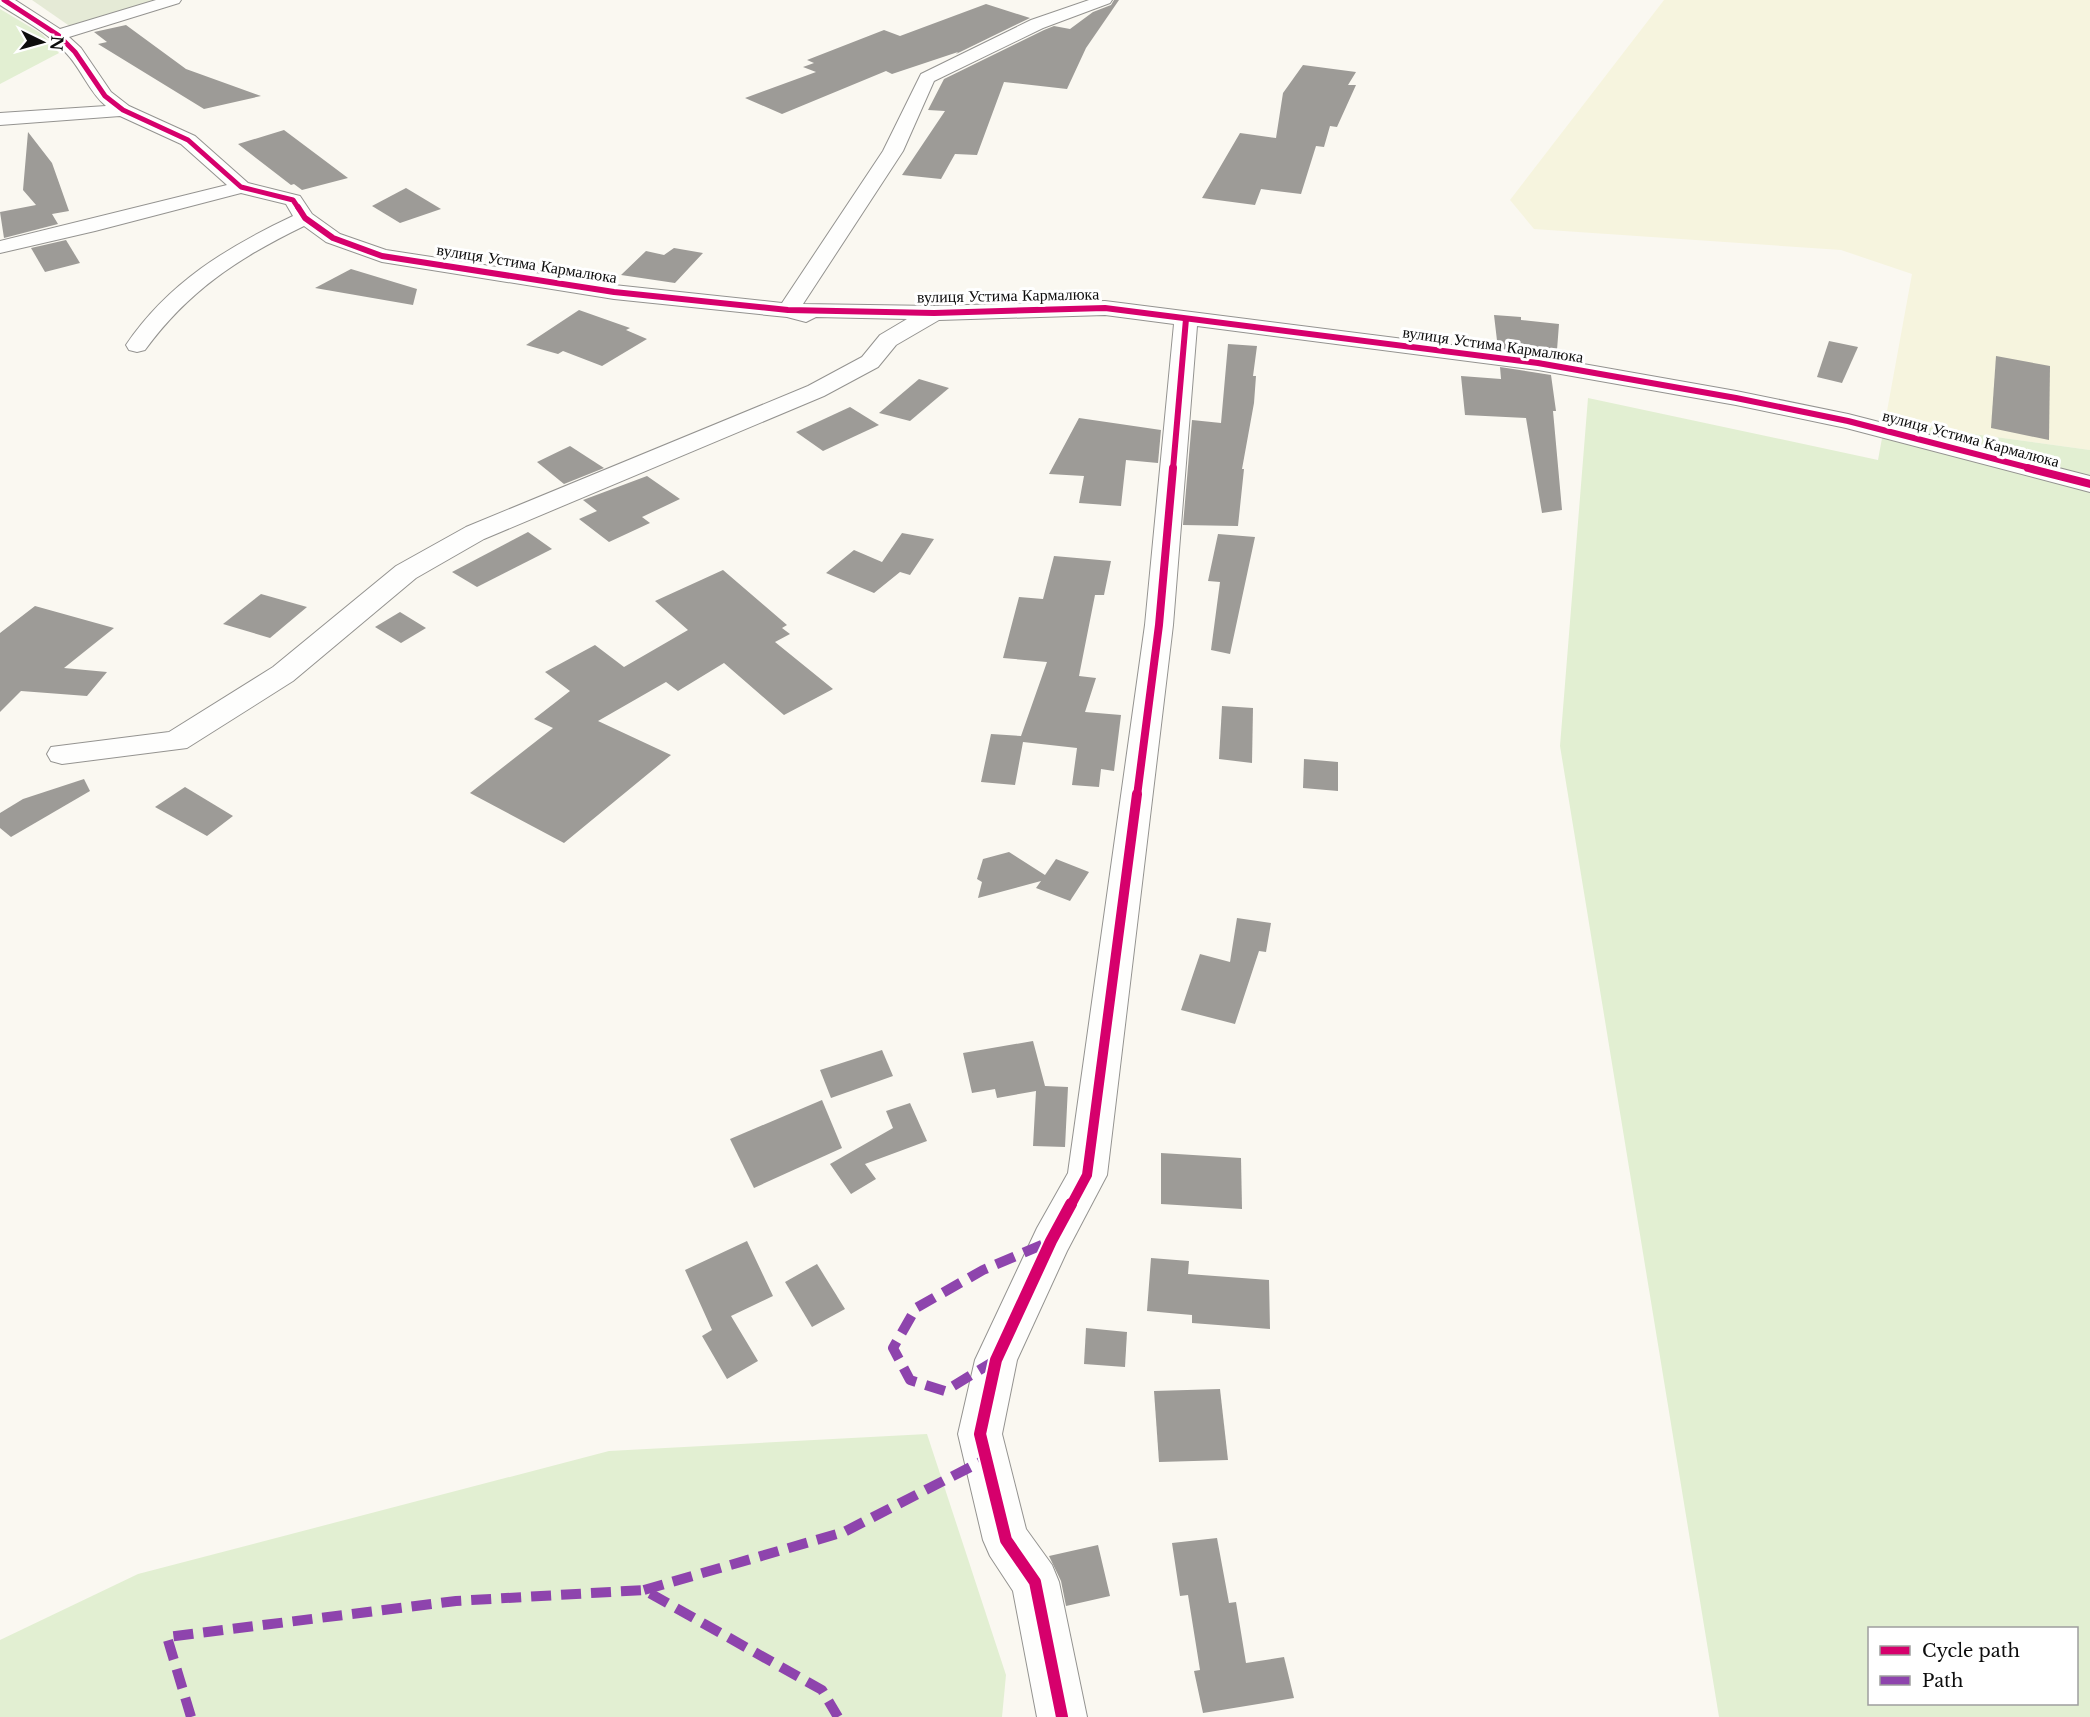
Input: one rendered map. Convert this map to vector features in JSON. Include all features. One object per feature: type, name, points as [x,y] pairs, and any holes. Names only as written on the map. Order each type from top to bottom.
[{"type":"street","name":"вулиця Устима Кармалюка","points":[[4,0],[58,35],[75,52],[105,96],[123,110],[188,141],[241,187],[293,200],[305,218],[333,238],[382,255],[614,292],[788,310],[934,313],[1105,308],[1538,363],[1736,398],[1848,422],[2090,484]]},
{"type":"street","points":[[58,35],[173,0]]},
{"type":"street","points":[[934,313],[870,334],[788,310],[893,151],[927,78],[1037,24],[1104,0]]},
{"type":"street","points":[[0,119],[123,110]]},
{"type":"street","points":[[0,247],[88,227],[241,187]]},
{"type":"street","points":[[137,345],[153,320],[208,269],[262,238],[305,218]]},
{"type":"street","points":[[1062,1717],[1035,1582],[1006,1540],[980,1434],[996,1360],[1051,1241],[1088,1175],[1159,625],[1186,319]]},
{"type":"street","points":[[62,754],[176,741],[283,674],[405,572],[475,533],[816,391],[870,362],[870,334]]},
{"type":"shaded area","points":[[1664,0],[2090,0],[2090,450],[1885,422],[1912,274],[1841,250],[1534,229],[1510,200]]},
{"type":"green space","points":[[32,0],[161,0],[71,27]]},
{"type":"green space","points":[[0,9],[42,34],[59,53],[0,84]]},
{"type":"green space","points":[[1588,398],[1878,460],[1885,422],[2090,450],[2090,1717],[1719,1717],[1560,746]]},
{"type":"green space","points":[[927,1434],[1006,1675],[1002,1717],[0,1717],[0,1640],[138,1574],[609,1451]]},
{"type":"building","points":[[1114,0],[1119,0],[1086,48],[1067,89],[1004,82],[977,155],[955,154],[941,179],[902,175],[945,111],[928,110],[944,79],[1054,26],[1070,29],[1093,12],[1111,5]]},
{"type":"building","points":[[986,4],[1030,18],[956,54],[958,52],[892,74],[886,71],[782,114],[745,98],[816,72],[803,67],[814,63],[807,60],[884,30],[900,36]]},
{"type":"building","points":[[126,25],[186,69],[261,96],[204,109],[98,44],[107,42],[94,32]]},
{"type":"building","points":[[1303,65],[1356,72],[1348,85],[1356,85],[1337,127],[1330,126],[1324,147],[1316,146],[1301,194],[1261,189],[1255,205],[1202,198],[1240,133],[1276,138],[1283,93]]},
{"type":"building","points":[[284,130],[348,178],[302,190],[294,184],[291,185],[238,144]]},
{"type":"building","points":[[28,132],[52,163],[69,211],[52,214],[58,224],[4,238],[0,212],[36,205],[23,190]]},
{"type":"building","points":[[406,188],[441,209],[400,223],[372,206]]},
{"type":"building","points":[[66,240],[80,263],[45,272],[31,248]]},
{"type":"building","points":[[674,248],[703,253],[675,283],[621,275],[646,251],[664,255]]},
{"type":"building","points":[[351,269],[417,289],[413,305],[315,288]]},
{"type":"building","points":[[579,310],[630,328],[626,330],[647,339],[602,366],[563,351],[558,354],[526,345]]},
{"type":"building","points":[[1494,315],[1559,324],[1557,350],[1547,349],[1548,355],[1498,349]]},
{"type":"building","points":[[1829,341],[1858,347],[1842,383],[1817,377]]},
{"type":"building","points":[[1228,344],[1257,346],[1253,376],[1256,376],[1254,403],[1242,469],[1244,469],[1238,526],[1183,525],[1192,420],[1221,423]]},
{"type":"building","points":[[1996,356],[2050,366],[2049,440],[1991,428]]},
{"type":"building","points":[[1500,367],[1551,375],[1556,411],[1553,411],[1562,510],[1542,513],[1526,418],[1465,415],[1461,376],[1501,379]]},
{"type":"building","points":[[919,379],[949,388],[910,421],[879,413]]},
{"type":"building","points":[[850,407],[879,425],[823,451],[796,432]]},
{"type":"building","points":[[1079,418],[1161,430],[1158,463],[1126,460],[1121,506],[1079,503],[1084,476],[1049,474]]},
{"type":"building","points":[[570,446],[604,468],[564,484],[537,462]]},
{"type":"building","points":[[647,476],[680,499],[642,517],[650,523],[609,542],[579,519],[597,511],[583,500]]},
{"type":"building","points":[[528,532],[552,549],[477,587],[452,572]]},
{"type":"building","points":[[902,533],[934,539],[910,575],[900,572],[874,593],[826,573],[854,550],[882,562]]},
{"type":"building","points":[[1218,534],[1255,537],[1230,654],[1211,650],[1220,582],[1208,581]]},
{"type":"building","points":[[1054,556],[1111,561],[1104,595],[1095,595],[1079,676],[1096,678],[1085,712],[1121,715],[1114,771],[1101,769],[1099,787],[1072,785],[1077,748],[1023,742],[1015,785],[981,782],[991,734],[1021,736],[1047,662],[1003,658],[1019,597],[1043,599]]},
{"type":"building","points":[[723,570],[787,625],[782,628],[790,634],[775,642],[833,689],[784,715],[724,663],[678,691],[666,682],[598,721],[671,755],[564,843],[470,793],[553,728],[534,719],[570,691],[545,672],[595,645],[624,667],[688,630],[655,601]]},
{"type":"building","points":[[261,594],[307,607],[270,638],[223,624]]},
{"type":"building","points":[[35,606],[114,628],[64,668],[107,672],[87,696],[21,691],[0,712],[0,633]]},
{"type":"building","points":[[400,612],[426,628],[401,643],[375,627]]},
{"type":"building","points":[[1222,706],[1253,708],[1252,763],[1219,759]]},
{"type":"building","points":[[1304,759],[1338,762],[1338,791],[1303,788]]},
{"type":"building","points":[[84,779],[90,791],[11,837],[0,828],[0,813],[23,799]]},
{"type":"building","points":[[185,787],[233,816],[207,836],[155,807]]},
{"type":"building","points":[[1009,852],[1045,875],[1056,859],[1089,872],[1070,901],[1036,888],[1041,881],[978,898],[982,882],[977,879],[983,859]]},
{"type":"building","points":[[1237,918],[1271,923],[1266,952],[1259,951],[1235,1024],[1181,1010],[1200,954],[1230,962]]},
{"type":"building","points":[[1033,1041],[1045,1086],[1068,1087],[1065,1147],[1033,1146],[1036,1091],[997,1098],[995,1089],[972,1093],[963,1053]]},
{"type":"building","points":[[882,1050],[893,1076],[831,1098],[820,1070]]},
{"type":"building","points":[[822,1100],[842,1148],[754,1188],[730,1139]]},
{"type":"building","points":[[910,1103],[927,1141],[865,1164],[876,1179],[851,1194],[830,1164],[893,1128],[886,1111]]},
{"type":"building","points":[[1161,1153],[1241,1158],[1242,1209],[1161,1204]]},
{"type":"building","points":[[747,1241],[773,1296],[731,1316],[758,1361],[727,1379],[702,1336],[712,1330],[685,1270]]},
{"type":"building","points":[[1151,1258],[1189,1261],[1188,1274],[1269,1280],[1270,1329],[1192,1323],[1192,1315],[1147,1311]]},
{"type":"building","points":[[817,1264],[845,1309],[812,1327],[785,1282]]},
{"type":"building","points":[[1086,1328],[1127,1332],[1125,1367],[1084,1364]]},
{"type":"building","points":[[1220,1389],[1228,1460],[1159,1462],[1154,1391]]},
{"type":"building","points":[[1217,1538],[1229,1603],[1236,1602],[1246,1663],[1284,1657],[1294,1698],[1203,1713],[1194,1671],[1200,1670],[1188,1595],[1180,1596],[1172,1543]]},
{"type":"building","points":[[1098,1545],[1110,1596],[1066,1606],[1061,1581],[1049,1556]]},
{"type":"marked path","points":[[996,1360],[945,1391],[910,1380],[893,1348],[916,1308],[983,1270],[1051,1241]]},
{"type":"marked path","points":[[644,1590],[844,1532],[986,1459]]},
{"type":"marked path","points":[[191,1717],[167,1637],[456,1601],[644,1590],[822,1690],[838,1717]]},
{"type":"cycle path","points":[[4,0],[58,35],[75,52],[105,96],[123,110],[188,140],[241,187],[293,200],[305,218],[333,238],[382,256],[614,292],[788,310],[934,313],[1105,308],[1538,363],[1736,398],[1848,421],[2090,484]]},
{"type":"cycle path","points":[[1062,1717],[1035,1582],[1006,1540],[980,1434],[996,1360],[1051,1241],[1087,1175],[1159,625],[1186,319]]}]
